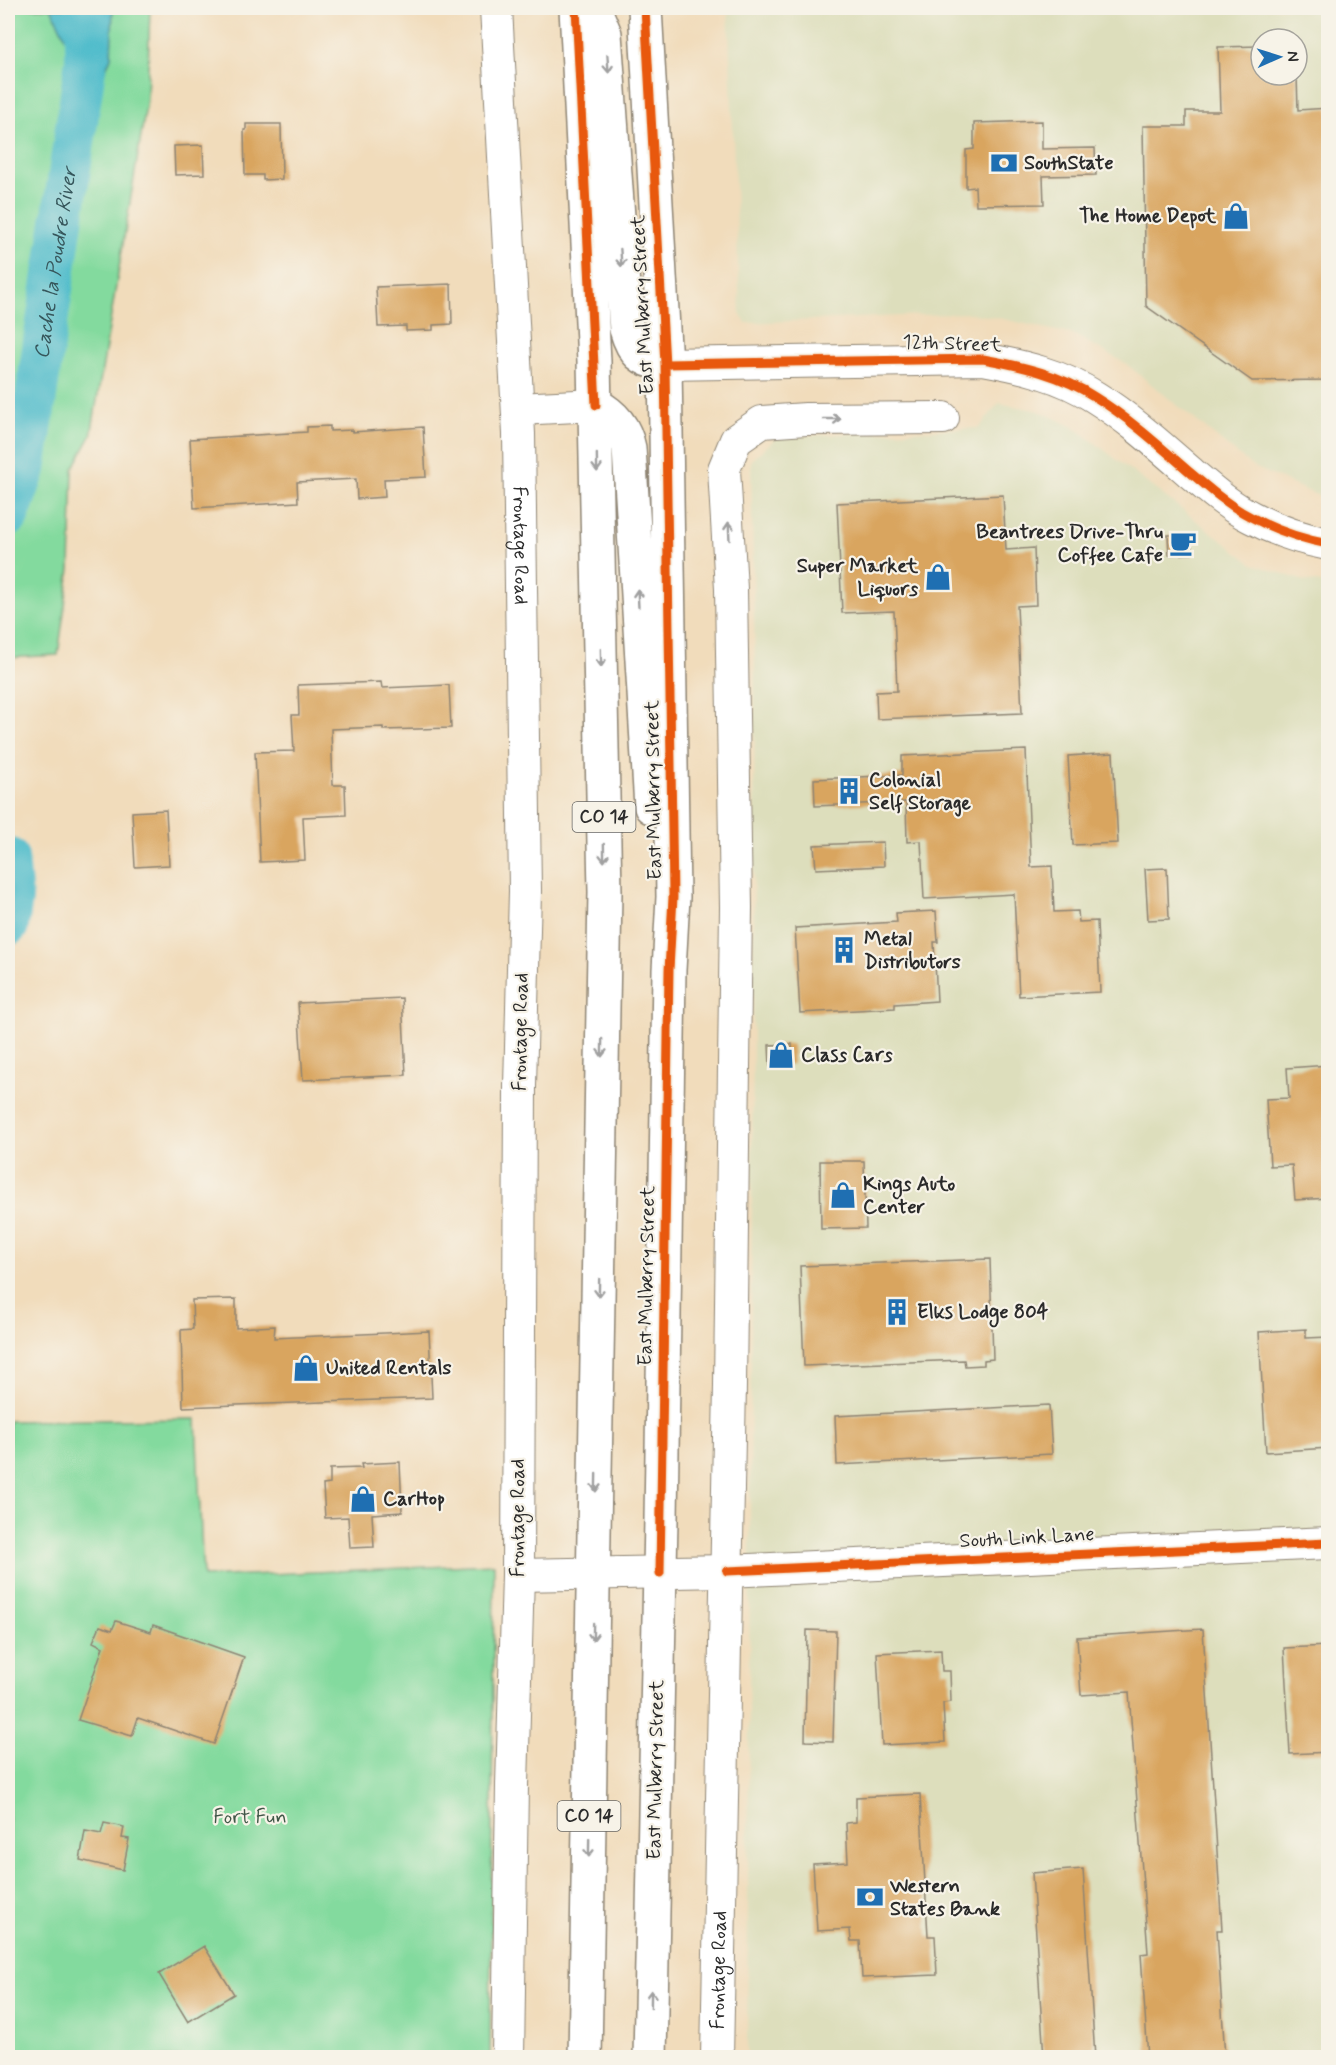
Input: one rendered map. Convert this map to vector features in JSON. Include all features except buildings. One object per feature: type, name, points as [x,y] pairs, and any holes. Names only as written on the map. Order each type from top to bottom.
[{"type":"highway","name":"CO 14","points":[[576,8],[596,405],[605,892],[585,2058]]},
{"type":"highway","points":[[594,8],[605,34],[626,329],[630,343],[642,358],[650,363],[665,364]]},
{"type":"highway","name":"East Mulberry Street","points":[[645,8],[665,364],[673,897],[669,970],[650,2058]]},
{"type":"highway","points":[[596,405],[608,411],[620,424],[627,437],[629,448],[651,807],[669,970]]},
{"type":"street","name":"Frontage Road","points":[[496,8],[518,409],[525,891],[520,1086],[518,1575],[508,2058]]},
{"type":"street","name":"12th Street","points":[[665,364],[982,359],[1020,366],[1050,375],[1095,397],[1215,493],[1249,516],[1280,531],[1329,544]]},
{"type":"street","points":[[518,409],[596,405]]},
{"type":"street","name":"Frontage Road","points":[[717,2058],[727,1571],[736,907],[731,589],[724,468],[736,440],[762,422],[806,419],[943,418]]},
{"type":"street","name":"South Link Lane","points":[[518,1575],[727,1571],[1329,1543]]},
{"type":"shaded area","points":[[728,8],[1328,8],[1328,498],[1252,466],[1125,363],[1075,335],[969,313],[746,323],[740,314]]},
{"type":"shaded area","points":[[999,403],[1039,411],[1074,427],[1253,564],[1301,580],[1328,584],[1328,2057],[747,2058],[755,662],[751,461],[777,437],[979,428]]},
{"type":"green space","points":[[8,8],[150,8],[147,100],[91,436],[73,469],[70,569],[58,655],[8,658]]},
{"type":"green space","name":"Fort Fun","points":[[196,1419],[203,1577],[494,1564],[490,2057],[8,2057],[8,1421]]},
{"type":"water","points":[[51,8],[113,8],[111,58],[77,130],[74,56]]},
{"type":"waterway","name":"Cache la Poudre River","points":[[8,516],[25,469],[86,61],[86,8]]},
{"type":"waterway","name":"Cache la Poudre River","points":[[8,858],[12,898],[8,925]]},
{"type":"cycle path","points":[[576,8],[596,405]]},
{"type":"cycle path","points":[[645,8],[665,364],[673,897],[669,970],[660,1573]]},
{"type":"cycle path","points":[[665,364],[983,359],[1027,368],[1069,383],[1108,405],[1145,433],[1227,503],[1243,513],[1279,530],[1328,544]]},
{"type":"cycle path","points":[[727,1571],[1328,1543]]},
{"type":"place","name":"SouthState","points":[[1004,163]]},
{"type":"place","name":"The Home Depot","points":[[1236,216]]},
{"type":"place","name":"Beantrees Drive-Thru Coffee Cafe","points":[[1183,543]]},
{"type":"place","name":"Super Market Liquors","points":[[938,577]]},
{"type":"place","name":"Colonial Self Storage","points":[[849,791]]},
{"type":"place","name":"Metal Distributors","points":[[844,950]]},
{"type":"place","name":"Class Cars","points":[[781,1055]]},
{"type":"place","name":"Kings Auto Center","points":[[843,1195]]},
{"type":"place","name":"Elks Lodge 804","points":[[897,1312]]},
{"type":"place","name":"United Rentals","points":[[306,1368]]},
{"type":"place","name":"CarHop","points":[[363,1499]]},
{"type":"place","name":"Western States Bank","points":[[870,1897]]}]
